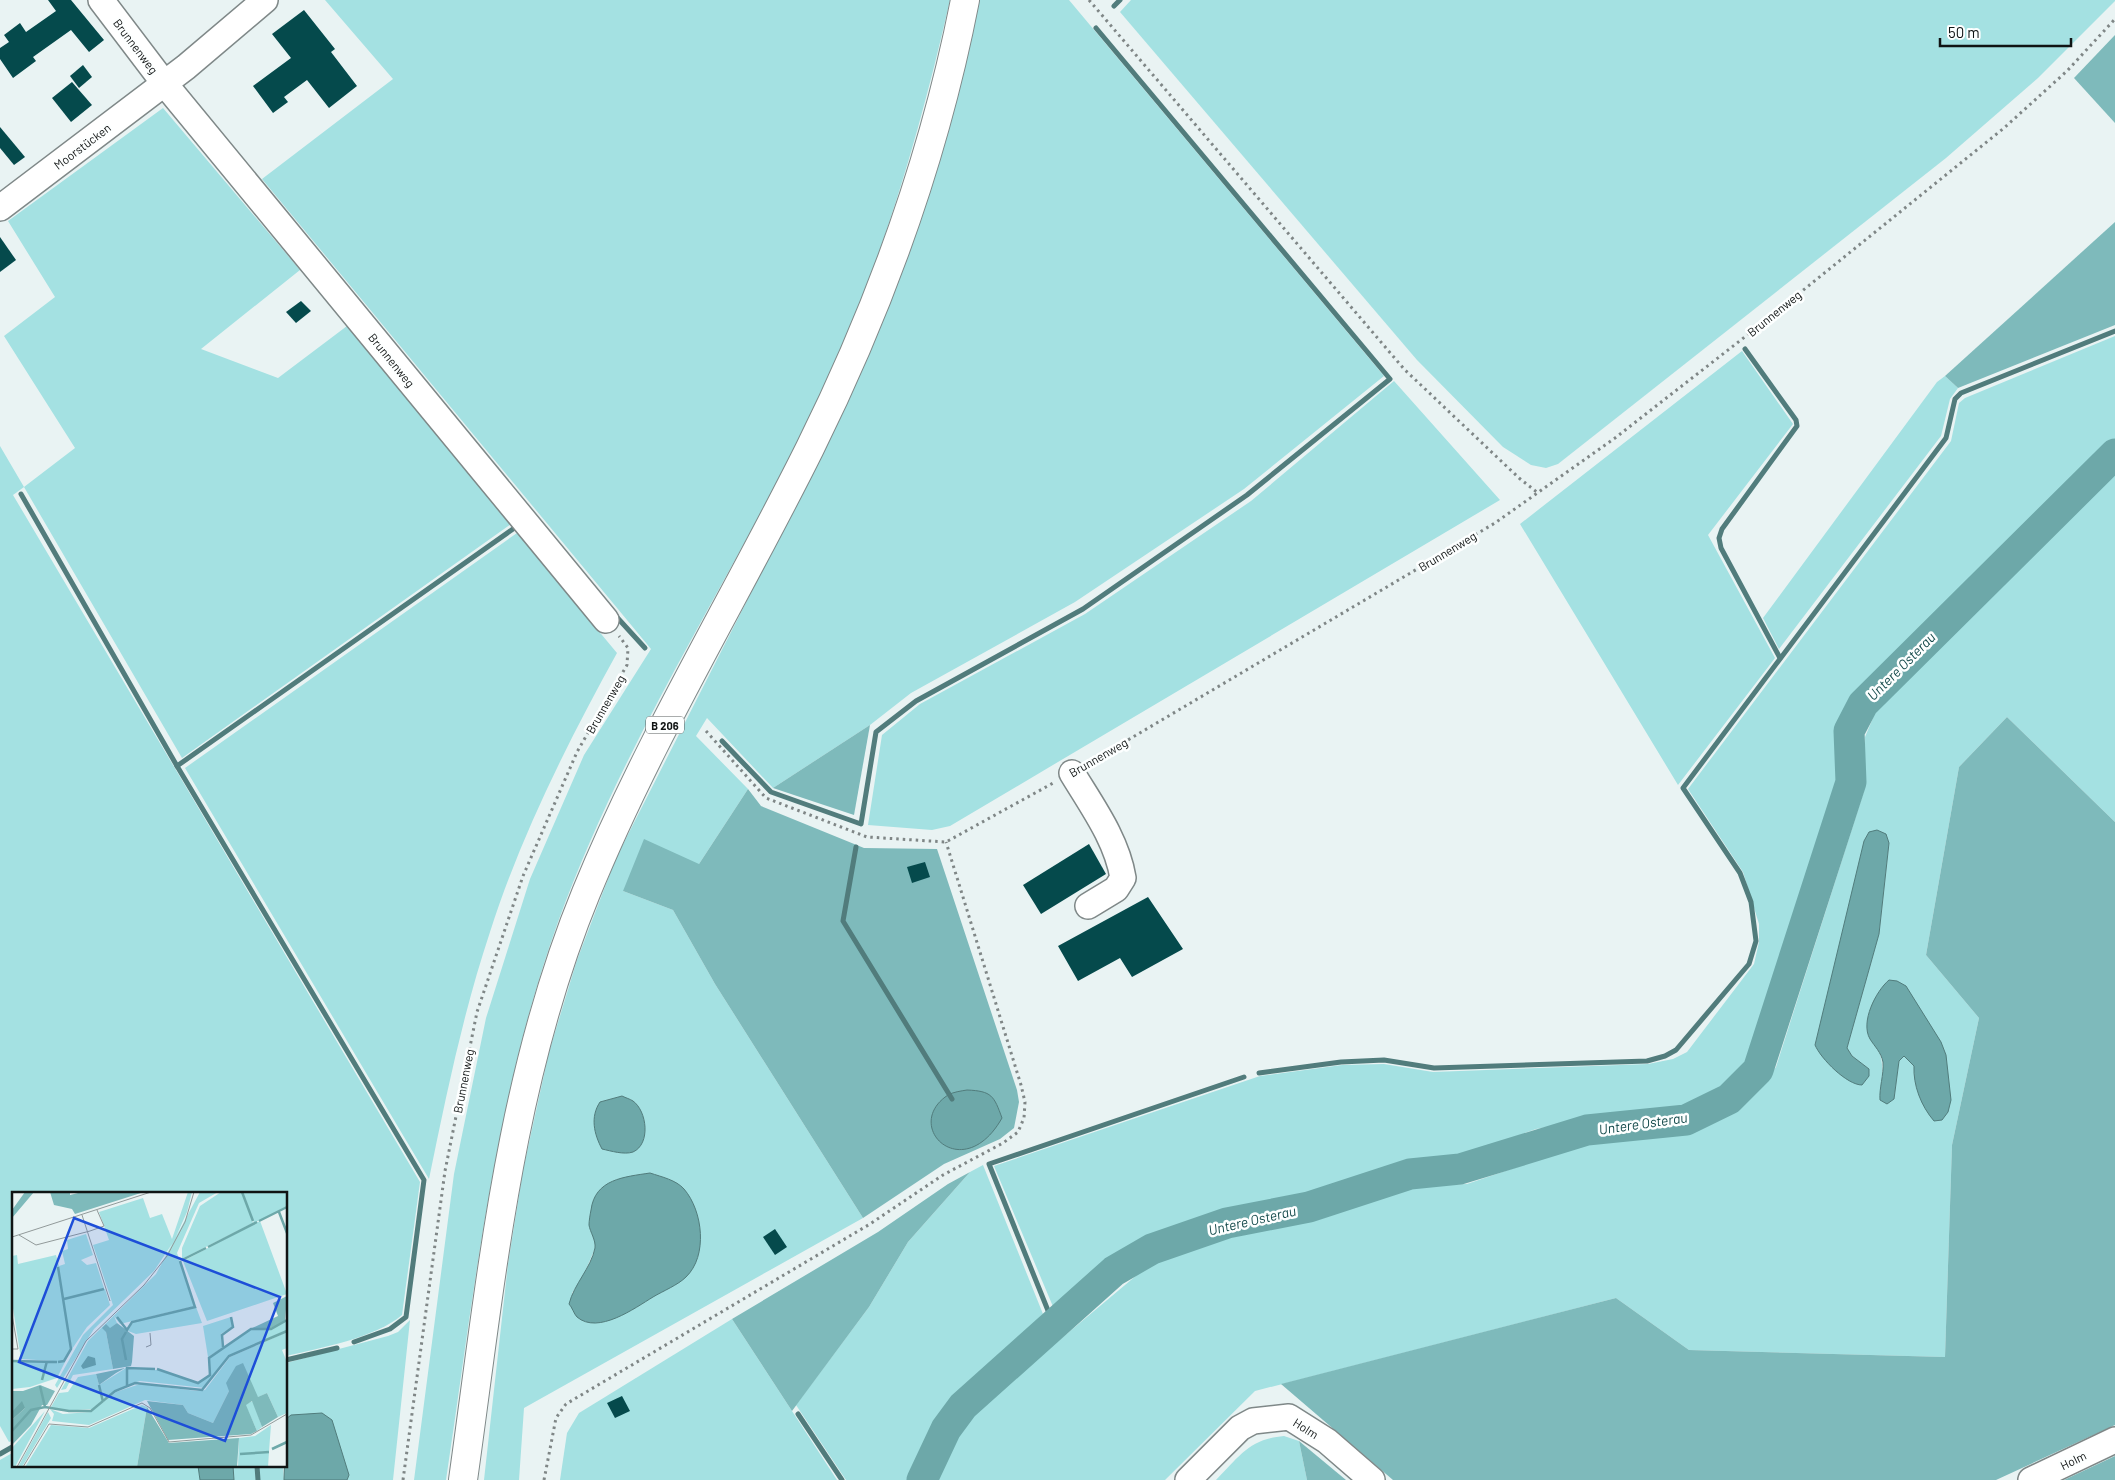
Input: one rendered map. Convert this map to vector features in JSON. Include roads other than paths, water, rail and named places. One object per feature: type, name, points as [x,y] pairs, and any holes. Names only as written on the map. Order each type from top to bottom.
[{"type":"main road","name":"B 206","points":[[463,1480],[507,1175],[531,1056],[556,975],[585,895],[626,801],[772,524],[813,443],[851,360],[895,246],[921,170],[941,100],[965,0]]},
{"type":"street","name":"Brunnenweg","points":[[101,0],[164,83],[606,620]]},
{"type":"street","name":"Moorstücken","points":[[0,208],[164,83],[265,0]]},
{"type":"street","points":[[1072,773],[1106,829],[1121,862],[1123,878],[1116,889],[1088,906]]},
{"type":"street","name":"Holm","points":[[1188,1480],[1240,1428],[1253,1421],[1289,1417],[1328,1441],[1372,1480]]},
{"type":"street","name":"Holm","points":[[2031,1480],[2115,1440]]},
{"type":"waterway","points":[[1114,6],[1120,0]]},
{"type":"waterway","points":[[722,741],[771,792],[861,824],[876,732],[916,701],[1083,609],[1247,495],[1390,379],[1096,28]]},
{"type":"waterway","points":[[1259,1073],[1341,1062],[1384,1060],[1434,1068],[1647,1061],[1665,1056],[1676,1050],[1749,964],[1756,941],[1751,902],[1740,873],[1683,788],[1946,438],[1955,399],[1961,393],[2115,331]]},
{"type":"waterway","points":[[1745,349],[1796,420],[1797,426],[1722,529],[1719,538],[1721,548],[1780,658]]},
{"type":"waterway","name":"Untere Osterau","points":[[922,1480],[946,1429],[963,1406],[1114,1271],[1152,1249],[1227,1223],[1309,1207],[1410,1174],[1460,1169],[1587,1130],[1686,1120],[1729,1099],[1758,1070],[1851,782],[1849,731],[1863,704],[2115,454]]},
{"type":"waterway","points":[[21,494],[177,766],[424,1180],[406,1317],[390,1329],[354,1342]]},
{"type":"waterway","points":[[177,766],[513,529]]},
{"type":"waterway","points":[[614,614],[645,648]]},
{"type":"waterway","points":[[856,847],[843,921],[952,1099]]},
{"type":"waterway","points":[[1053,1323],[989,1164],[1244,1077]]},
{"type":"waterway","points":[[288,1360],[337,1348]]},
{"type":"waterway","points":[[798,1414],[842,1480]]},
{"type":"waterway","points":[[0,1454],[12,1447]]},
{"type":"waterway","points":[[257,1468],[258,1480]]}]
